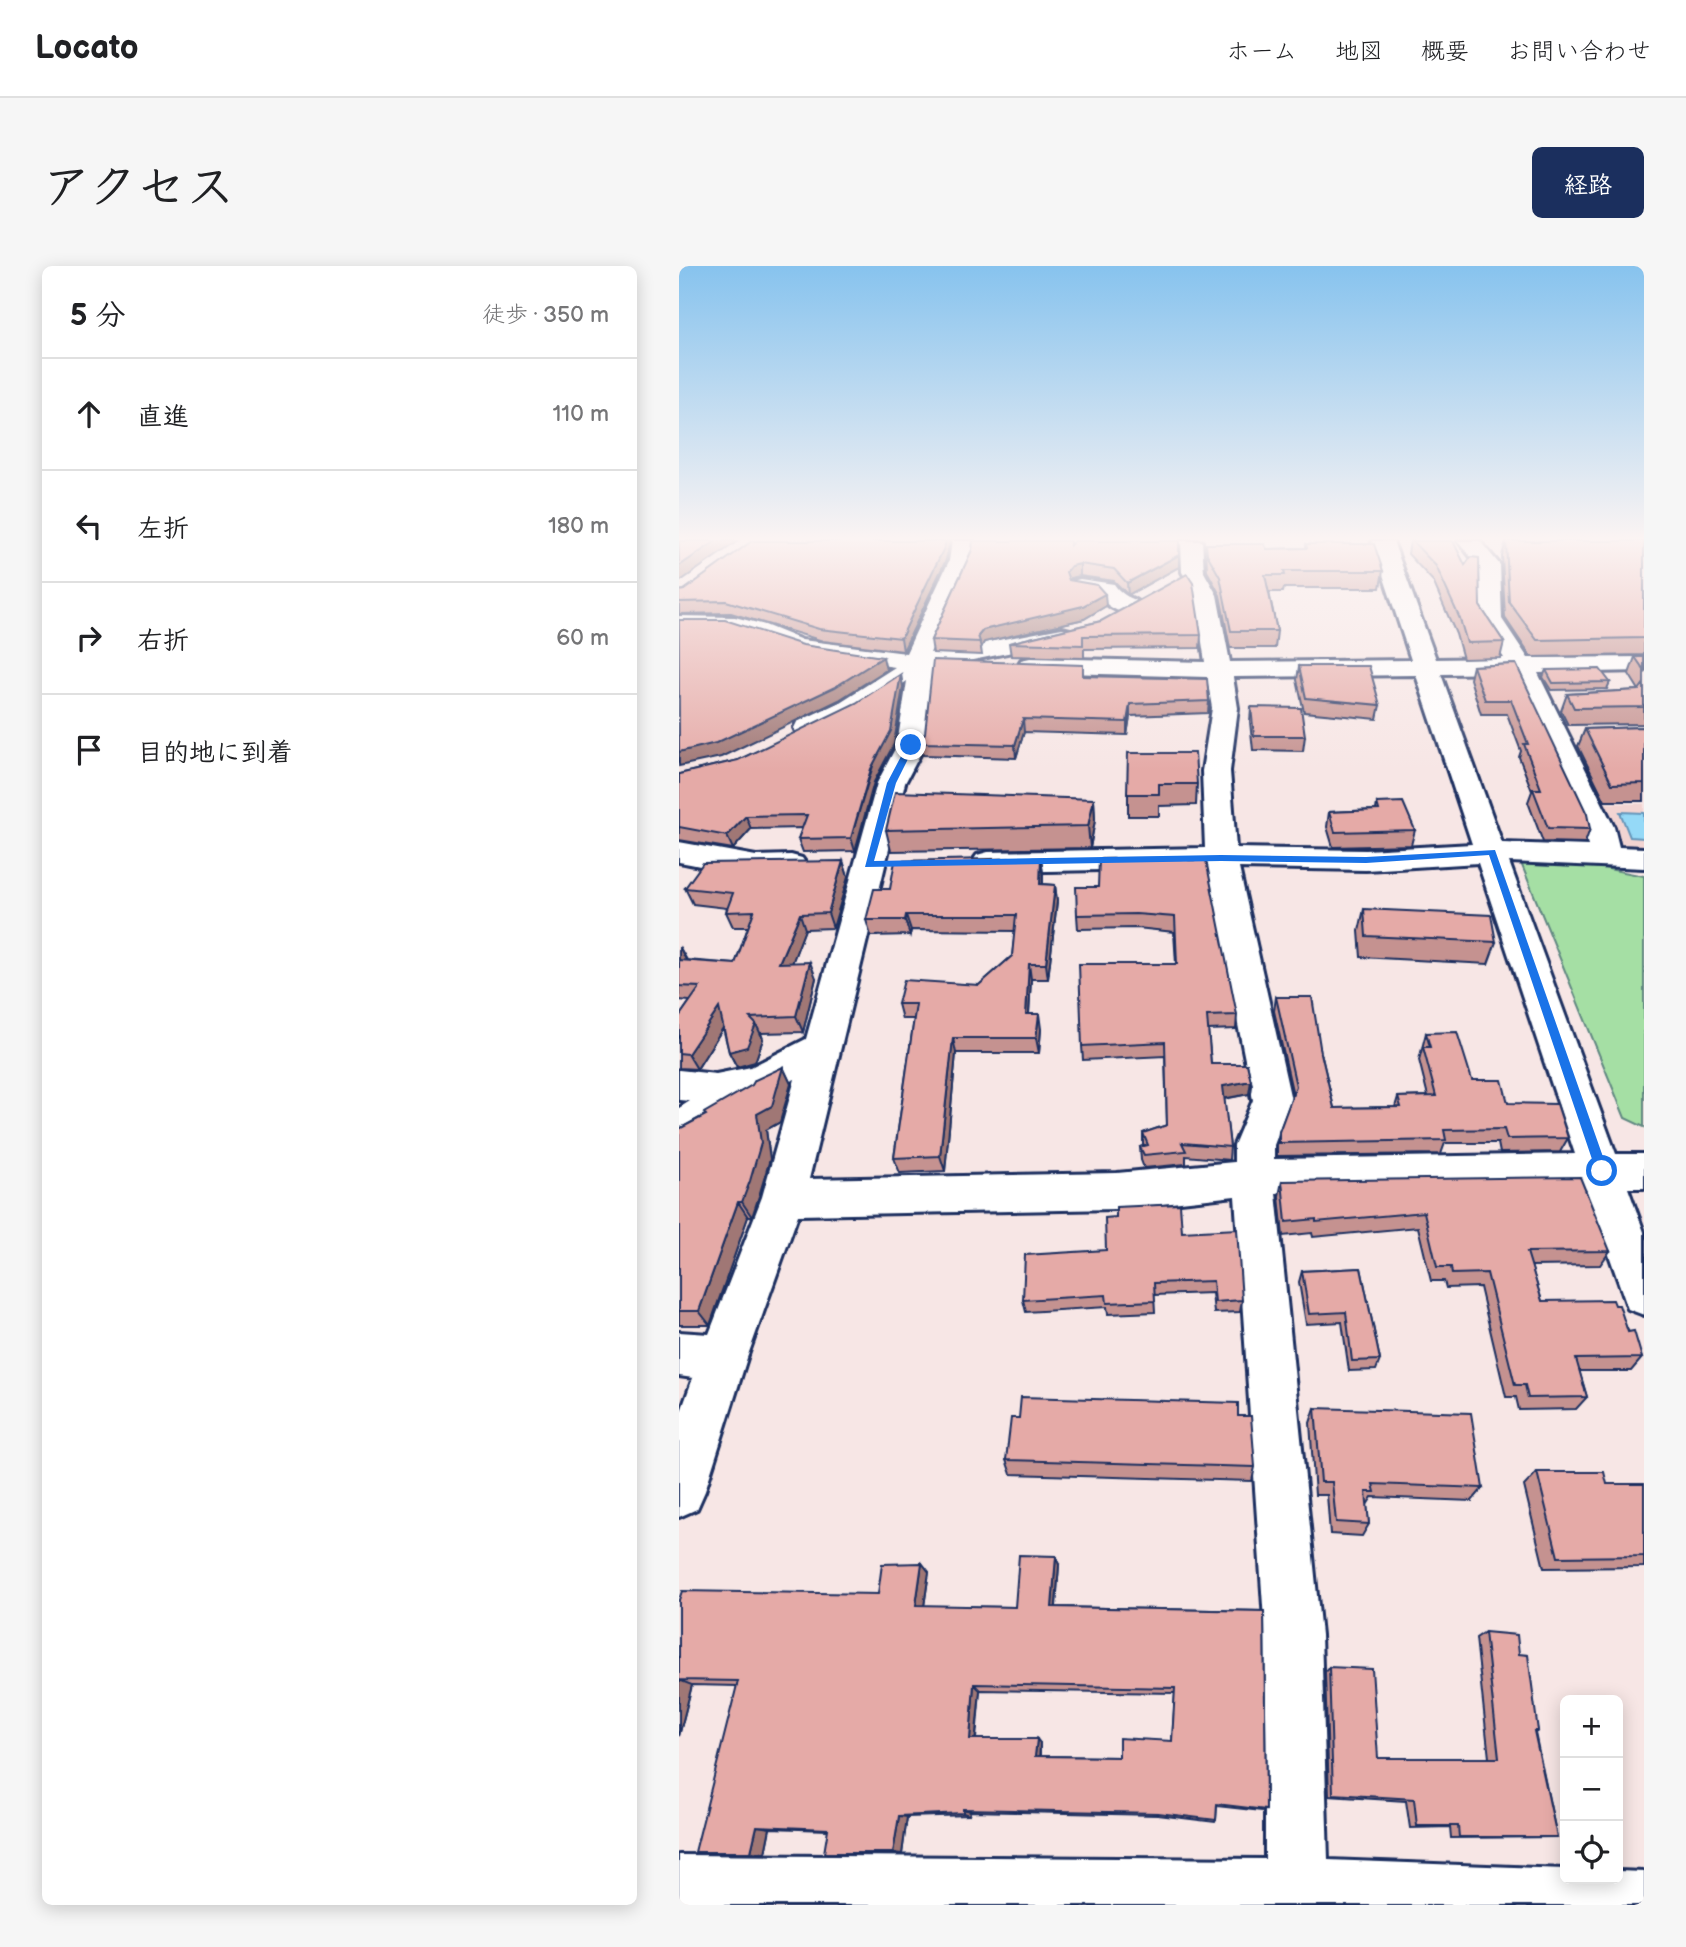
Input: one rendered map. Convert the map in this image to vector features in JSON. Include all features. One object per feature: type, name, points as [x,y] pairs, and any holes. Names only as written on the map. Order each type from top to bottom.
[{"type":"street","points":[[930,661],[917,655],[934,617]]},
{"type":"street","points":[[779,742],[849,708],[930,661],[1092,625],[1103,617]]},
{"type":"street","points":[[1209,617],[1225,708],[1216,771],[1221,858],[1272,1100],[1254,1145],[1254,1177],[1293,1635],[1300,1898]]},
{"type":"street","points":[[1409,617],[1644,1294]]},
{"type":"street","points":[[1490,617],[1540,701],[1574,747],[1605,855]]},
{"type":"street","points":[[679,624],[724,622],[823,651],[930,661],[1123,670],[1522,667],[1613,675],[1644,664]]},
{"type":"street","points":[[679,1491],[701,1356],[783,1197],[824,1046],[857,865],[891,783],[911,745],[921,672],[930,661]]},
{"type":"street","points":[[1540,701],[1567,701]]},
{"type":"street","points":[[679,852],[755,866],[857,865]]},
{"type":"street","points":[[964,863],[1221,858],[1366,860],[1492,852],[1644,858]]},
{"type":"street","points":[[679,1126],[824,1046]]},
{"type":"street","points":[[679,1085],[716,1089],[759,1080]]},
{"type":"street","points":[[783,1197],[1117,1191],[1254,1177],[1644,1171]]},
{"type":"street","points":[[679,1887],[1644,1904]]},
{"type":"shaded area","points":[[1596,803],[1644,804],[1644,853],[1617,851]]},
{"type":"green space","points":[[1521,863],[1583,864],[1644,876],[1644,1127],[1625,1118]]},
{"type":"water","points":[[1620,812],[1644,813],[1644,838],[1630,837]]},
{"type":"building","points":[[781,617],[911,617],[901,638],[819,629]]},
{"type":"building","points":[[941,617],[1035,617],[983,630],[978,636],[980,642],[931,640]]},
{"type":"building","points":[[1107,617],[1198,617],[1201,635],[1083,636],[1083,645],[1009,643]]},
{"type":"building","points":[[1228,617],[1274,617],[1277,631],[1231,631]]},
{"type":"building","points":[[1488,617],[1504,642],[1467,643],[1460,619]]},
{"type":"building","points":[[1520,617],[1644,617],[1644,638],[1537,640]]},
{"type":"building","points":[[679,620],[725,620],[803,645],[883,657],[835,687],[716,743],[679,752]]},
{"type":"building","points":[[1635,657],[1644,657],[1644,670]]},
{"type":"building","points":[[933,660],[1083,665],[1083,676],[1207,679],[1209,701],[1130,704],[1127,722],[1023,719],[1015,745],[920,743],[925,733]]},
{"type":"building","points":[[1516,664],[1587,814],[1590,829],[1548,828],[1533,789],[1541,789],[1524,744],[1528,744],[1511,700],[1485,700],[1473,666]]},
{"type":"building","points":[[1299,666],[1369,666],[1380,705],[1306,698]]},
{"type":"building","points":[[1600,669],[1610,682],[1553,683],[1546,670]]},
{"type":"building","points":[[901,674],[891,731],[871,769],[851,838],[798,839],[807,815],[746,816],[727,836],[679,827],[679,774],[738,760],[856,703]]},
{"type":"building","points":[[1644,683],[1644,707],[1574,708],[1567,694],[1639,690]]},
{"type":"building","points":[[1251,707],[1301,708],[1305,736],[1254,736]]},
{"type":"building","points":[[1644,727],[1644,783],[1612,784],[1585,729]]},
{"type":"building","points":[[1128,753],[1195,753],[1197,784],[1159,784],[1159,794],[1127,794]]},
{"type":"building","points":[[895,792],[1094,799],[1088,826],[886,830]]},
{"type":"building","points":[[1403,802],[1415,830],[1335,832],[1329,812],[1379,810],[1377,803]]},
{"type":"building","points":[[1041,858],[1040,884],[1055,885],[1046,964],[1029,964],[1026,1014],[1039,1014],[1036,1038],[953,1038],[940,1156],[894,1158],[916,1004],[898,1004],[904,980],[979,985],[1012,956],[1016,915],[906,915],[905,920],[866,920],[874,889],[890,889],[895,861]]},
{"type":"building","points":[[1099,859],[1206,860],[1237,1015],[1207,1016],[1211,1064],[1247,1064],[1251,1081],[1223,1086],[1230,1147],[1182,1143],[1186,1151],[1144,1155],[1140,1147],[1148,1145],[1143,1133],[1167,1125],[1165,1042],[1082,1046],[1079,964],[1177,964],[1175,917],[1136,914],[1077,915],[1076,887],[1098,887]]},
{"type":"building","points":[[843,861],[828,913],[800,914],[779,963],[810,962],[796,1016],[750,1018],[756,1024],[747,1047],[729,1052],[719,1008],[688,1054],[679,1053],[679,1017],[700,987],[679,986],[679,960],[735,964],[754,911],[726,912],[733,893],[685,888],[703,863]]},
{"type":"building","points":[[1364,909],[1491,915],[1496,942],[1366,936]]},
{"type":"building","points":[[1276,997],[1312,997],[1334,1108],[1401,1107],[1398,1097],[1436,1096],[1423,1047],[1430,1047],[1426,1033],[1457,1032],[1472,1080],[1502,1080],[1508,1103],[1557,1104],[1568,1138],[1507,1139],[1504,1129],[1444,1130],[1446,1140],[1279,1143],[1279,1132],[1296,1086]]},
{"type":"building","points":[[783,1067],[772,1106],[757,1114],[761,1143],[750,1181],[742,1202],[738,1202],[699,1311],[679,1311],[679,1129],[706,1115],[704,1113],[752,1085],[755,1080]]},
{"type":"building","points":[[1580,1177],[1610,1251],[1527,1252],[1542,1301],[1613,1300],[1615,1305],[1619,1305],[1628,1332],[1634,1331],[1642,1358],[1576,1359],[1587,1397],[1528,1398],[1525,1385],[1515,1385],[1487,1273],[1452,1274],[1451,1267],[1437,1267],[1424,1212],[1316,1222],[1316,1219],[1286,1222],[1282,1181]]},
{"type":"building","points":[[1180,1204],[1182,1232],[1237,1229],[1242,1300],[1215,1302],[1213,1281],[1154,1283],[1155,1301],[1107,1303],[1106,1295],[1023,1300],[1025,1255],[1106,1250],[1105,1218],[1116,1217],[1116,1207]]},
{"type":"building","points":[[1361,1268],[1380,1360],[1352,1361],[1346,1312],[1309,1314],[1302,1271]]},
{"type":"building","points":[[1021,1397],[1238,1403],[1238,1416],[1251,1416],[1255,1467],[1006,1460],[1011,1418],[1019,1418]]},
{"type":"building","points":[[1315,1408],[1471,1413],[1483,1488],[1373,1484],[1375,1492],[1366,1492],[1369,1524],[1336,1522],[1332,1482],[1321,1482]]},
{"type":"building","points":[[1537,1472],[1604,1472],[1607,1484],[1644,1484],[1644,1556],[1558,1557]]},
{"type":"building","points":[[1019,1555],[1056,1556],[1052,1607],[1264,1611],[1266,1810],[1217,1804],[1216,1820],[1158,1813],[963,1809],[963,1813],[899,1816],[893,1853],[824,1853],[828,1829],[757,1826],[751,1852],[695,1852],[738,1681],[679,1680],[679,1600],[682,1591],[878,1594],[882,1564],[922,1563],[916,1605],[1015,1607]],"holes":[[[974,1684],[1175,1688],[1172,1741],[1119,1738],[1119,1757],[1035,1756],[1037,1739],[970,1739]]]},
{"type":"building","points":[[1485,1632],[1517,1635],[1519,1654],[1528,1655],[1538,1731],[1534,1731],[1557,1837],[1459,1837],[1458,1826],[1417,1826],[1414,1799],[1333,1794],[1329,1667],[1372,1669],[1378,1758],[1499,1758]]},
{"type":"route","points":[[911,745],[891,783],[869,864],[1221,858],[1366,860],[1492,852],[1602,1171]]}]
